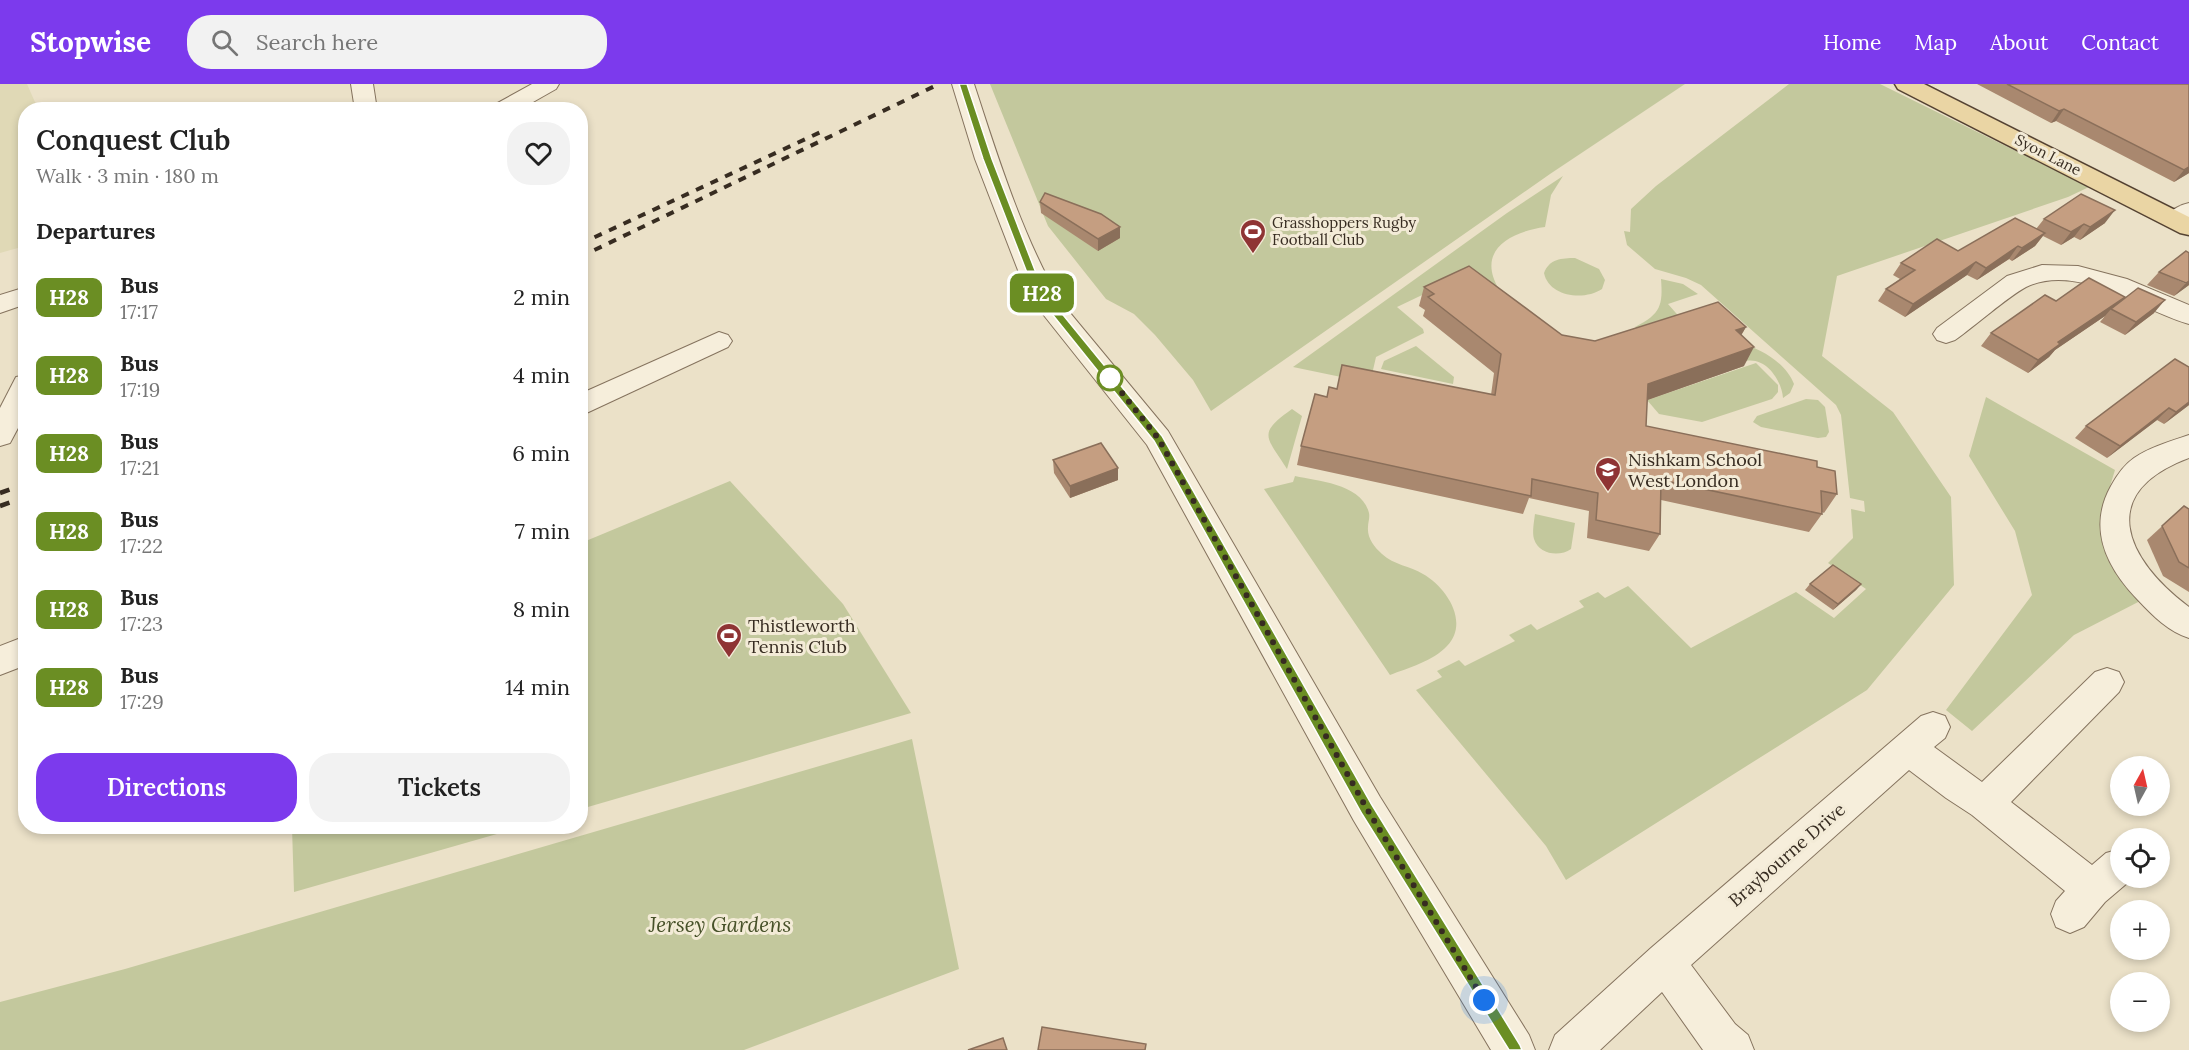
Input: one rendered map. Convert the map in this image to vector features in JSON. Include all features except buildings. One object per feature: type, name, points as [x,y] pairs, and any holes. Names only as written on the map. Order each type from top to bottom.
[{"type":"main road","name":"Syon Lane","points":[[1906,84],[2184,219]]},
{"type":"street","points":[[362,84],[365,102]]},
{"type":"street","points":[[516,102],[548,84]]},
{"type":"street","points":[[965,87],[987,159],[1034,278],[1051,307],[1158,438],[1367,809],[1514,1050]]},
{"type":"street","points":[[1946,334],[2016,282],[2042,273],[2078,274],[2118,285],[2189,315]]},
{"type":"street","points":[[1959,292],[1985,306]]},
{"type":"street","points":[[0,304],[18,298]]},
{"type":"street","points":[[588,402],[719,341]]},
{"type":"street","points":[[0,436],[18,400]]},
{"type":"street","points":[[2189,446],[2145,464],[2128,481],[2118,500],[2114,522],[2119,550],[2137,578],[2160,604],[2189,625]]},
{"type":"street","points":[[0,661],[18,653]]},
{"type":"street","points":[[1985,803],[2107,682]]},
{"type":"street","name":"Braybourne Drive","points":[[1570,1050],[1665,962],[1921,738],[1959,787],[1985,803],[2094,890]]},
{"type":"street","points":[[1665,962],[1720,1039],[1733,1050]]},
{"type":"shaded area","points":[[0,84],[27,84],[35,102],[18,102],[18,248],[0,253]]},
{"type":"green space","name":"Grasshoppers Rugby Football Club","points":[[990,84],[1685,84],[1550,174],[1211,411],[1193,380],[1155,335],[1134,314],[1106,299],[1048,226]]},
{"type":"green space","points":[[1789,84],[1880,84],[2089,187],[2068,197],[1837,276],[1822,356],[1893,412],[1951,497],[1954,585],[1867,690],[1566,880],[1546,846],[1416,690],[1442,677],[1437,671],[1459,660],[1465,666],[1515,641],[1509,635],[1531,624],[1537,630],[1584,607],[1579,601],[1598,592],[1605,598],[1628,586],[1691,648],[1796,592],[1834,618],[1866,589],[1828,563],[1853,538],[1851,509],[1865,512],[1864,501],[1850,498],[1841,415],[1836,405],[1701,285],[1655,269],[1627,245],[1624,231],[1630,232],[1631,209],[1656,186]]},
{"type":"green space","points":[[1563,176],[1551,195],[1545,227],[1519,233],[1508,239],[1494,254],[1491,265],[1493,277],[1500,291],[1462,276],[1397,307],[1423,329],[1424,333],[1376,357],[1370,383],[1293,367],[1507,213]]},
{"type":"green space","points":[[1575,258],[1599,269],[1605,280],[1602,289],[1595,293],[1577,296],[1560,292],[1547,281],[1544,273],[1549,265],[1561,259]]},
{"type":"green space","points":[[1661,279],[1683,284],[1698,294],[1668,304],[1683,321],[1641,333],[1635,327],[1650,318],[1661,302]]},
{"type":"green space","points":[[1740,343],[1764,353],[1785,369],[1794,384],[1790,393],[1783,398],[1780,385],[1767,367],[1754,361],[1746,361]]},
{"type":"green space","points":[[1416,346],[1454,377],[1453,384],[1381,369],[1384,361]]},
{"type":"green space","points":[[1756,363],[1778,385],[1778,392],[1772,399],[1702,422],[1659,414],[1647,400]]},
{"type":"green space","points":[[1986,397],[2115,470],[2103,509],[2146,598],[2074,635],[1972,731],[1946,710],[2032,595],[2015,531],[1969,456]]},
{"type":"green space","points":[[1806,399],[1818,400],[1825,407],[1829,432],[1826,437],[1818,438],[1761,427],[1753,422],[1757,416]]},
{"type":"green space","points":[[1292,409],[1302,416],[1287,469],[1268,436],[1274,424]]},
{"type":"green space","points":[[1295,476],[1338,485],[1358,496],[1365,503],[1369,513],[1369,535],[1376,548],[1392,561],[1432,580],[1447,596],[1456,616],[1456,626],[1454,637],[1447,646],[1420,664],[1390,675],[1264,489],[1293,482]]},
{"type":"green space","name":"Thistleworth Tennis Club","points":[[730,481],[843,604],[911,713],[588,807],[588,540]]},
{"type":"green space","points":[[1535,514],[1575,523],[1571,549],[1556,554],[1540,548],[1533,536]]},
{"type":"green space","name":"Jersey Gardens","points":[[912,739],[959,969],[744,1050],[0,1050],[0,1002],[125,969]]},
{"type":"green space","points":[[292,834],[497,834],[294,892]]},
{"type":"railway","points":[[588,253],[939,84]]},
{"type":"railway","points":[[588,240],[825,130]]},
{"type":"railway","points":[[0,493],[18,487]]},
{"type":"railway","points":[[0,506],[18,500]]},
{"type":"bus line","name":"H28","points":[[963,84],[987,159],[1034,278],[1051,307],[1158,438],[1367,809],[1514,1050]]},
{"type":"place","name":"Grasshoppers Rugby Football Club","points":[[1253,255]]},
{"type":"place","name":"Nishkam School West London","points":[[1608,493]]},
{"type":"place","name":"Thistleworth Tennis Club","points":[[729,659]]},
{"type":"route","points":[[1110,378],[1106,373],[1158,438],[1367,809],[1484,1000]]}]
